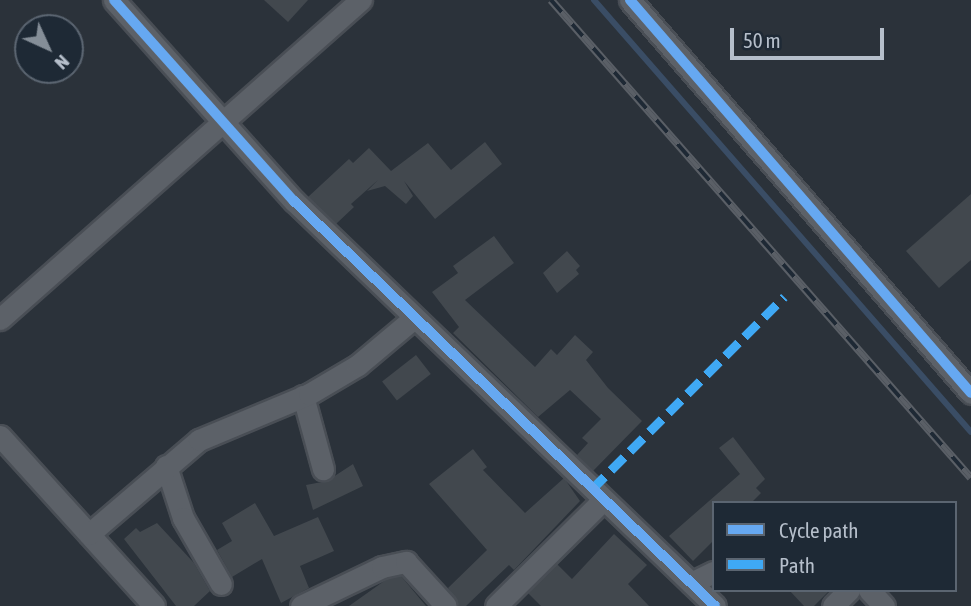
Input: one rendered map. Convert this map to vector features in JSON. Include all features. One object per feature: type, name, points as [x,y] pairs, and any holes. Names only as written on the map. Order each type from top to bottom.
[{"type":"street","points":[[114,0],[223,124],[414,318],[715,606]]},
{"type":"street","points":[[0,319],[361,0]]},
{"type":"street","points":[[630,0],[971,393]]},
{"type":"street","points":[[89,534],[199,440],[303,396],[358,365],[414,318]]},
{"type":"street","points":[[303,396],[323,469]]},
{"type":"street","points":[[0,436],[154,606]]},
{"type":"street","points":[[166,466],[183,518],[221,584]]},
{"type":"street","points":[[496,606],[603,500]]},
{"type":"street","points":[[301,606],[382,567],[406,562],[446,606]]},
{"type":"street","points":[[691,583],[712,573]]},
{"type":"street","points":[[834,606],[847,592]]},
{"type":"street","points":[[871,592],[884,606]]},
{"type":"building","points":[[264,0],[308,0],[288,22]]},
{"type":"building","points":[[485,142],[502,164],[435,219],[404,181],[413,196],[406,204],[385,186],[367,191],[378,180],[351,204],[354,207],[336,224],[308,197],[349,159],[353,163],[369,148],[391,171],[428,143],[451,170]]},
{"type":"building","points":[[971,194],[971,260],[939,288],[906,251]]},
{"type":"building","points":[[494,236],[514,263],[465,300],[535,367],[551,349],[557,355],[575,335],[593,352],[586,360],[608,388],[642,421],[593,471],[577,455],[588,443],[582,438],[601,419],[570,390],[538,417],[453,333],[459,327],[432,292],[458,273],[453,266]]},
{"type":"building","points":[[567,251],[580,266],[576,270],[579,274],[557,293],[543,273]]},
{"type":"building","points":[[416,355],[431,374],[397,400],[382,381]]},
{"type":"building","points":[[733,437],[765,479],[756,488],[761,493],[753,501],[712,501],[712,542],[693,561],[669,536],[740,474],[719,448]]},
{"type":"building","points":[[473,449],[487,467],[483,470],[525,513],[564,478],[580,501],[514,570],[509,565],[466,606],[459,606],[448,588],[487,550],[429,484]]},
{"type":"building","points":[[353,464],[363,486],[313,510],[306,485],[327,481]]},
{"type":"building","points":[[255,503],[274,536],[318,517],[334,551],[300,566],[309,588],[281,603],[262,559],[232,577],[217,550],[232,541],[222,523]]},
{"type":"building","points":[[157,523],[194,563],[210,591],[194,606],[176,606],[124,539],[136,528],[140,532]]},
{"type":"building","points":[[614,534],[647,565],[628,584],[649,606],[541,606],[528,593],[557,564],[572,579]]},
{"type":"building","points":[[401,576],[426,606],[349,606],[387,579]]},
{"type":"building","points":[[791,592],[828,592],[814,606],[804,606]]},
{"type":"waterway","points":[[594,0],[971,432]]},
{"type":"railway","points":[[551,0],[971,478]]},
{"type":"marked path","points":[[592,489],[784,297]]},
{"type":"cycle path","points":[[114,0],[294,201],[715,606]]},
{"type":"cycle path","points":[[630,0],[971,393]]}]
